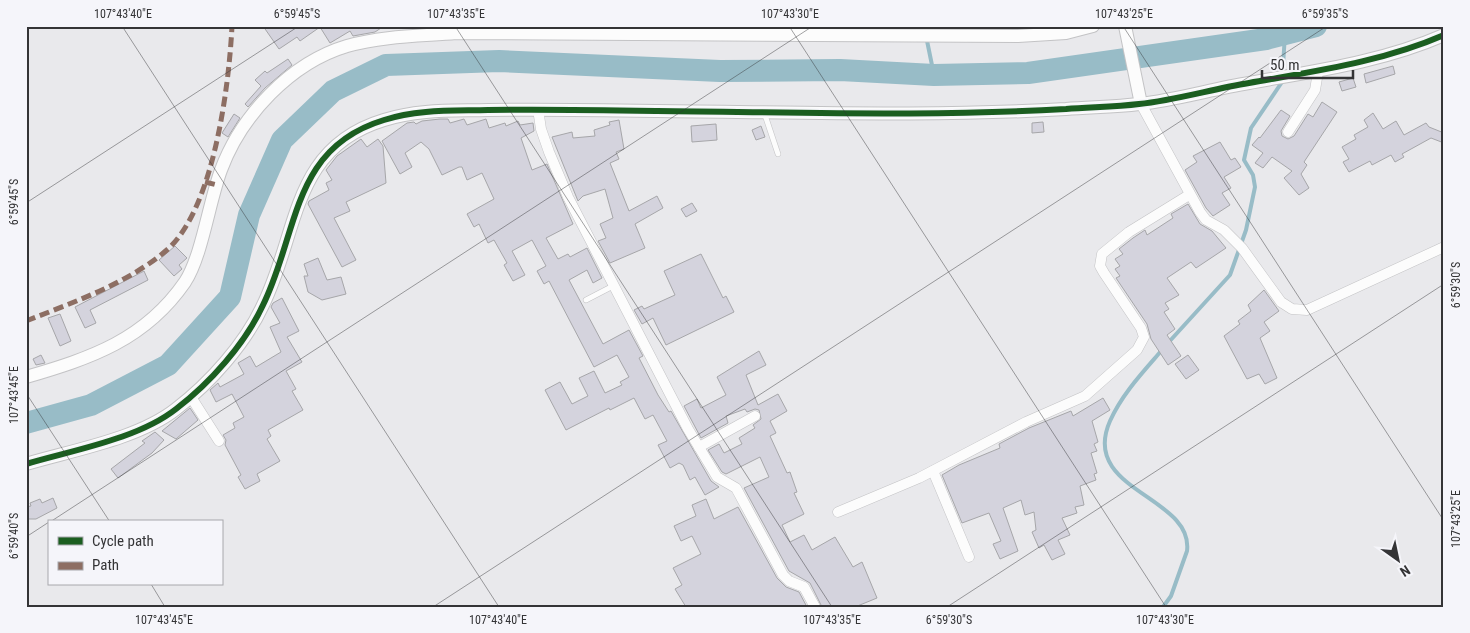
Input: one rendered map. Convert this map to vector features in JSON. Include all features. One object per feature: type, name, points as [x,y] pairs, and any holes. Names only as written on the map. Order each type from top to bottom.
[{"type":"street","points":[[26,377],[95,355],[123,341],[158,314],[186,280],[194,263],[221,171],[232,146],[246,124],[270,96],[307,66],[329,53],[347,46],[384,39],[456,33],[699,30],[1018,36],[1066,33],[1093,26]]},
{"type":"street","points":[[1125,29],[1140,99],[1189,195],[1206,220],[1224,230],[1242,248],[1282,302],[1292,309],[1307,310],[1444,247]]},
{"type":"street","points":[[26,464],[138,431],[157,422],[191,397],[232,352],[254,323],[269,293],[309,178],[332,149],[368,125],[390,118],[425,112],[538,109],[987,114],[1140,99],[1313,72],[1392,54],[1444,35]]},
{"type":"street","points":[[1288,132],[1315,90],[1313,72]]},
{"type":"street","points":[[538,109],[546,144],[568,197],[699,446],[717,477],[736,488],[783,575],[789,581],[804,587],[815,607]]},
{"type":"street","points":[[838,512],[933,471],[1026,422],[1085,396],[1137,350],[1144,337],[1141,328],[1100,266],[1102,254],[1129,232],[1189,195]]},
{"type":"street","points":[[191,397],[219,441]]},
{"type":"street","points":[[699,446],[756,416]]},
{"type":"street","points":[[933,471],[969,557]]},
{"type":"lane","points":[[764,112],[778,154]]},
{"type":"lane","points":[[586,300],[614,285]]},
{"type":"building","points":[[263,26],[384,26],[375,32],[353,36],[350,31],[330,43],[320,27],[300,41],[297,37],[279,49]]},
{"type":"building","points":[[288,59],[292,65],[265,88],[248,107],[245,104],[261,86],[255,80],[265,71],[267,73]]},
{"type":"building","points":[[1393,66],[1395,74],[1366,83],[1364,74]]},
{"type":"building","points":[[1353,78],[1356,87],[1342,91],[1339,82]]},
{"type":"building","points":[[1322,102],[1337,112],[1304,162],[1307,165],[1301,174],[1309,188],[1299,195],[1284,178],[1292,171],[1272,157],[1263,168],[1255,163],[1263,153],[1252,145],[1260,138],[1281,110],[1290,116],[1281,131],[1282,136],[1288,139],[1294,136],[1308,114],[1313,117]]},
{"type":"building","points":[[1373,113],[1383,129],[1396,121],[1404,135],[1426,123],[1429,127],[1444,133],[1444,143],[1431,138],[1402,154],[1404,157],[1395,162],[1391,155],[1372,165],[1370,161],[1349,172],[1343,162],[1349,159],[1342,147],[1356,139],[1354,135],[1368,127],[1364,120]]},
{"type":"building","points":[[234,114],[240,118],[228,137],[222,133]]},
{"type":"building","points":[[448,119],[450,123],[464,119],[467,125],[486,119],[489,128],[505,123],[506,126],[518,121],[520,125],[533,123],[534,131],[521,138],[532,170],[547,164],[573,224],[546,238],[558,259],[568,254],[570,257],[587,248],[602,278],[593,283],[587,270],[569,280],[603,344],[629,330],[643,356],[639,358],[658,395],[669,412],[671,411],[711,481],[719,487],[705,495],[695,477],[690,480],[683,465],[679,463],[670,468],[658,445],[667,441],[653,415],[645,419],[634,398],[610,410],[609,408],[566,430],[545,390],[560,382],[572,404],[588,396],[579,378],[594,371],[605,393],[622,385],[620,382],[629,377],[617,355],[594,367],[549,281],[544,284],[537,271],[546,266],[532,240],[512,251],[525,275],[513,281],[504,265],[507,263],[494,240],[488,243],[479,224],[474,227],[467,214],[494,199],[482,173],[467,180],[462,167],[459,167],[442,175],[429,149],[421,142],[405,153],[412,167],[400,174],[382,141],[407,123],[414,122],[416,124],[422,121]]},
{"type":"building","points":[[619,120],[624,149],[616,152],[619,159],[610,163],[629,211],[657,196],[663,208],[635,224],[645,248],[610,263],[598,241],[606,238],[600,224],[613,218],[605,189],[583,196],[578,201],[552,137],[572,132],[573,138],[595,136],[594,130],[610,125],[609,122]]},
{"type":"building","points":[[1043,122],[1044,132],[1032,133],[1032,123]]},
{"type":"building","points":[[716,124],[717,140],[692,142],[691,126]]},
{"type":"building","points":[[761,126],[765,137],[756,140],[752,130]]},
{"type":"building","points":[[361,139],[367,147],[378,139],[383,146],[386,183],[346,202],[350,211],[334,218],[356,260],[342,267],[308,204],[309,201],[329,190],[326,183],[332,180],[326,170],[337,156]]},
{"type":"building","points":[[1220,142],[1231,160],[1235,158],[1241,167],[1224,177],[1231,188],[1222,193],[1230,205],[1213,216],[1206,208],[1185,170],[1197,162],[1193,156]]},
{"type":"building","points":[[692,203],[697,211],[686,217],[681,209]]},
{"type":"building","points":[[1188,204],[1200,224],[1212,231],[1226,248],[1196,268],[1191,262],[1167,278],[1179,295],[1165,303],[1169,309],[1164,312],[1175,329],[1167,335],[1181,356],[1168,365],[1151,339],[1147,324],[1116,278],[1120,276],[1115,269],[1120,266],[1115,259],[1123,254],[1119,249],[1133,238],[1145,230],[1147,235],[1173,218],[1171,214]]},
{"type":"building","points":[[175,246],[187,258],[179,265],[182,269],[174,276],[159,260]]},
{"type":"building","points":[[701,254],[723,298],[726,296],[734,312],[666,345],[653,318],[642,324],[634,310],[642,306],[644,309],[675,295],[664,271]]},
{"type":"building","points":[[318,258],[327,280],[341,277],[346,294],[322,300],[308,292],[304,276],[308,276],[304,264]]},
{"type":"building","points":[[144,271],[148,280],[90,310],[96,323],[85,328],[75,307]]},
{"type":"building","points":[[1264,290],[1279,311],[1264,322],[1270,331],[1260,338],[1277,378],[1265,384],[1259,374],[1247,379],[1224,336],[1240,324],[1238,321],[1251,311],[1248,305]]},
{"type":"building","points":[[282,298],[299,331],[287,337],[302,362],[286,371],[296,389],[292,391],[303,410],[268,430],[271,436],[267,439],[280,461],[257,474],[260,481],[245,489],[238,477],[241,475],[225,445],[226,440],[223,435],[235,428],[233,423],[244,417],[232,394],[216,402],[210,390],[218,383],[220,387],[244,374],[238,363],[250,356],[256,367],[281,352],[270,327],[280,323],[271,307],[273,303]]},
{"type":"building","points":[[60,314],[71,341],[60,346],[48,318]]},
{"type":"building","points":[[759,351],[766,365],[746,375],[758,405],[778,394],[787,411],[770,421],[776,433],[770,436],[787,473],[790,472],[797,492],[794,493],[804,514],[782,525],[790,542],[804,535],[812,550],[835,537],[853,567],[862,562],[877,598],[855,607],[822,607],[810,583],[789,571],[744,488],[769,477],[760,457],[726,474],[722,472],[708,450],[719,444],[724,453],[742,444],[739,438],[755,428],[753,425],[761,419],[759,410],[755,409],[747,412],[745,409],[726,416],[728,423],[701,438],[684,406],[697,399],[701,408],[726,395],[717,377]]},
{"type":"building","points":[[41,355],[45,363],[36,365],[33,359]]},
{"type":"building","points":[[1188,355],[1199,370],[1186,379],[1175,364]]},
{"type":"building","points":[[1103,398],[1110,410],[1092,421],[1098,442],[1094,444],[1097,451],[1091,453],[1097,473],[1094,474],[1096,480],[1080,486],[1084,505],[1075,507],[1077,513],[1062,518],[1070,535],[1058,540],[1065,554],[1052,560],[1044,545],[1039,548],[1032,532],[1036,530],[1034,512],[1025,515],[1021,500],[1003,508],[1018,551],[1000,559],[993,544],[1001,541],[989,513],[962,523],[942,475],[959,465],[1000,448],[999,444],[1029,428],[1071,411],[1073,416]]},
{"type":"building","points":[[190,408],[198,420],[176,439],[162,431]]},
{"type":"building","points":[[155,432],[164,440],[152,453],[118,478],[111,469],[145,443],[142,441]]},
{"type":"building","points":[[53,498],[57,508],[36,519],[26,519],[26,507],[31,506],[30,503],[40,499],[42,503]]},
{"type":"building","points":[[706,499],[714,519],[738,507],[777,578],[786,587],[799,592],[807,607],[686,607],[675,589],[682,585],[673,568],[701,554],[692,536],[681,541],[674,526],[696,516],[692,505]]},
{"type":"waterway","points":[[924,26],[934,75]]},
{"type":"waterway","points":[[26,423],[91,405],[168,365],[230,297],[249,215],[282,140],[333,91],[386,65],[499,61],[720,71],[840,70],[934,75],[1028,73],[1266,39],[1316,26]]},
{"type":"waterway","points":[[1168,343],[1230,275],[1246,230],[1255,187],[1253,175],[1244,160],[1251,128],[1282,82],[1285,34]]},
{"type":"waterway","points":[[1162,350],[1133,384],[1115,411],[1110,421],[1105,444],[1110,463],[1123,478],[1174,517],[1184,532],[1187,551],[1171,596],[1163,607]]},
{"type":"marked path","points":[[26,321],[119,282],[153,261],[168,249],[184,230],[197,205],[208,176],[216,144],[223,112],[232,26]]},
{"type":"marked path","points":[[205,182],[217,185]]},
{"type":"cycle path","points":[[26,464],[124,436],[161,419],[189,399],[226,362],[255,320],[275,277],[302,196],[314,172],[331,150],[354,133],[397,116],[423,112],[462,110],[964,113],[1121,106],[1167,100],[1235,85],[1348,65],[1397,52],[1444,35]]}]
